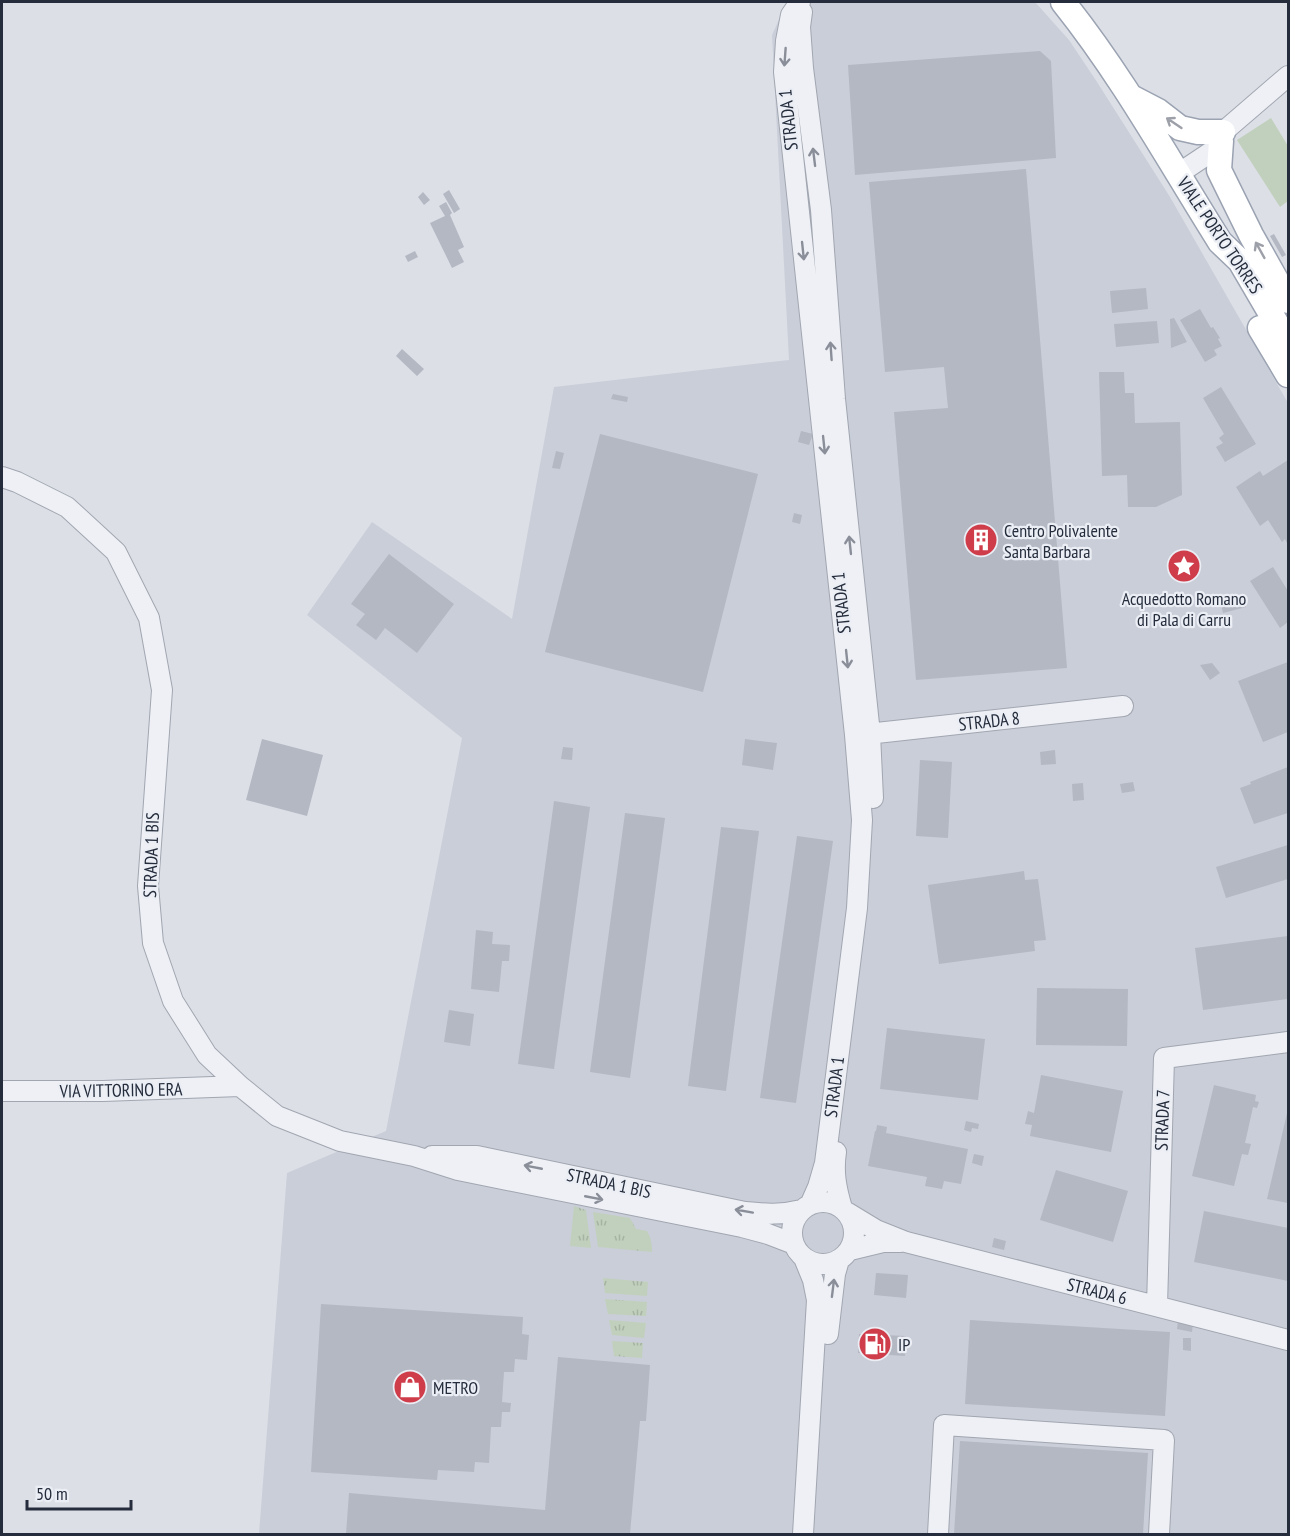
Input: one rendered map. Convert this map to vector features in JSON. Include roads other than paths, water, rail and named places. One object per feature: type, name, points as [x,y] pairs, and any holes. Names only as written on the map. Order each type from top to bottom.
[{"type":"main road","name":"VIALE PORTO TORRES","points":[[1063,2],[1084,28],[1131,97],[1220,242],[1240,261],[1288,343]]},
{"type":"main road","points":[[1131,97],[1158,111],[1180,128],[1222,136],[1219,170],[1251,235],[1288,301]]},
{"type":"main road","points":[[1220,242],[1226,268],[1288,375]]},
{"type":"street","name":"STRADA 1","points":[[802,2],[791,15],[784,72],[874,819],[868,911],[834,1168],[837,1192],[845,1211]]},
{"type":"street","points":[[1178,174],[1214,150],[1222,136],[1288,76]]},
{"type":"street","name":"STRADA 1 BIS","points":[[2,477],[67,507],[116,552],[149,618],[162,690],[148,886],[153,943],[173,1001],[207,1055],[277,1116],[340,1141],[414,1156],[458,1170],[742,1227],[768,1234],[799,1251]]},
{"type":"street","name":"STRADA 8","points":[[862,734],[1123,706]]},
{"type":"street","name":"STRADA 1","points":[[806,1208],[818,1186],[825,1163],[857,908],[862,820],[862,734]]},
{"type":"street","name":"STRADA 7","points":[[1156,1306],[1164,1058],[1288,1042]]},
{"type":"street","name":"VIA VITTORINO ERA","points":[[2,1091],[104,1091],[240,1086]]},
{"type":"street","name":"STRADA 1 BIS","points":[[414,1156],[477,1156],[745,1212],[769,1215],[788,1214],[806,1208]]},
{"type":"street","points":[[803,1534],[817,1300],[813,1280],[799,1251],[792,1229],[796,1219],[806,1208],[823,1202],[845,1211],[854,1225],[855,1232],[835,1274],[829,1321],[815,1534]]},
{"type":"street","name":"STRADA 6","points":[[845,1211],[876,1230],[906,1242],[1288,1340]]},
{"type":"street","name":"STRADA 6","points":[[844,1255],[883,1242],[906,1242]]},
{"type":"street","points":[[799,1251],[813,1262],[822,1264],[831,1263],[844,1255]]},
{"type":"street","points":[[938,1534],[944,1425],[1164,1440],[1159,1534]]},
{"type":"place","name":"Centro Polivalente Santa Barbara","points":[[981,540]]},
{"type":"place","name":"Acquedotto Romano di Pala di Carru","points":[[1184,566]]},
{"type":"place","name":"IP","points":[[875,1344]]},
{"type":"place","name":"METRO","points":[[410,1387]]}]
